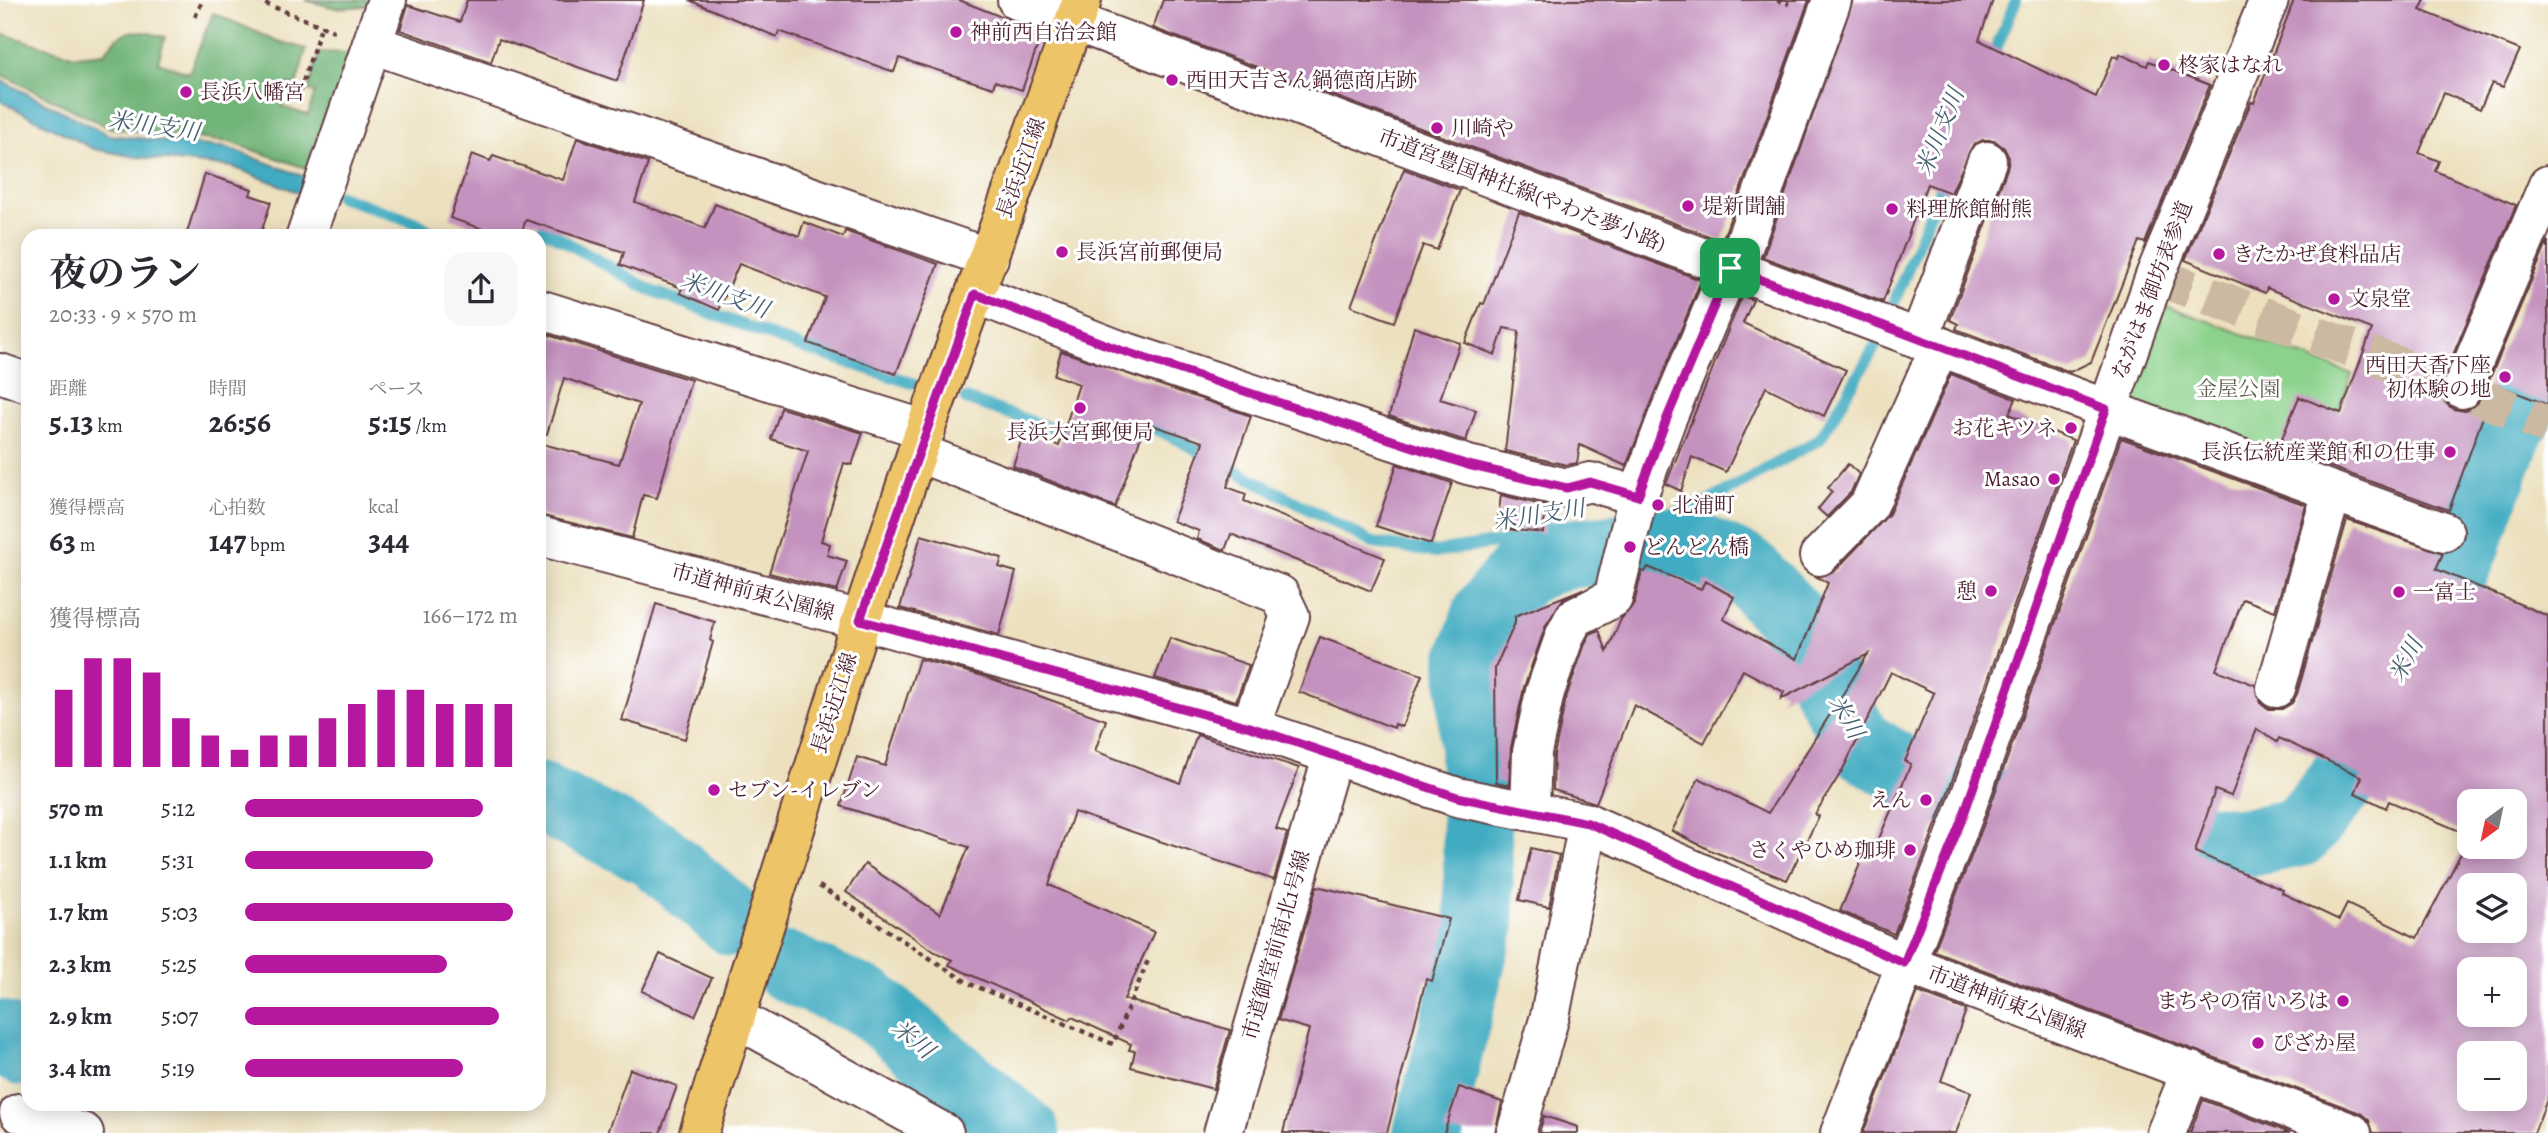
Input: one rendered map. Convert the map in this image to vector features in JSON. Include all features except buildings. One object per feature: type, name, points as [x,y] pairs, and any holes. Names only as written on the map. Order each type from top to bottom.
[{"type":"main road","name":"長浜近江線","points":[[699,1133],[860,620],[921,441],[1078,10]]},
{"type":"street","points":[[308,229],[387,0]]},
{"type":"street","name":"市道宮豊国神社線(やわた夢小路)","points":[[1017,0],[1078,10],[1730,268],[2444,532]]},
{"type":"street","points":[[1514,807],[1532,752],[1545,692],[1564,635],[1574,618],[1613,598],[1637,502],[1667,418],[1730,268],[1741,253],[1832,0]]},
{"type":"street","name":"ながはま御坊表参道","points":[[1840,1133],[1969,797],[2155,276],[2269,0]]},
{"type":"street","points":[[372,44],[989,258]]},
{"type":"street","points":[[1819,556],[1869,505],[1929,343],[1987,161]]},
{"type":"street","points":[[2462,390],[2548,185]]},
{"type":"street","points":[[975,294],[1117,349],[1468,465],[1567,488],[1590,482],[1637,502]]},
{"type":"street","points":[[546,311],[921,441],[1280,595],[1290,616],[1250,727]]},
{"type":"street","points":[[0,373],[21,380]]},
{"type":"street","points":[[2276,688],[2332,492]]},
{"type":"street","name":"市道神前東公園線","points":[[546,538],[860,620],[1250,727],[1332,757],[1457,797],[1588,823],[1904,963],[2352,1133]]},
{"type":"street","name":"市道御堂前南北1号線","points":[[1223,1133],[1332,757]]},
{"type":"street","points":[[1516,1133],[1550,1016],[1588,823]]},
{"type":"street","points":[[736,1018],[944,1133]]},
{"type":"street","points":[[2165,1133],[2191,1071]]},
{"type":"street","points":[[20,1111],[84,1133]]},
{"type":"path","points":[[195,16],[203,0]]},
{"type":"path","points":[[256,0],[321,27],[372,44]]},
{"type":"path","points":[[300,91],[321,27]]},
{"type":"path","points":[[783,863],[968,983],[1113,1044],[1149,958]]},
{"type":"green space","points":[[305,0],[369,0],[367,6],[336,8]]},
{"type":"green space","name":"長浜八幡宮","points":[[213,13],[277,41],[306,49],[296,86],[288,84],[282,107],[308,115],[315,92],[308,90],[320,52],[352,53],[311,170],[229,142],[110,128],[0,74],[0,33],[75,56],[105,53],[118,38],[131,32],[165,37],[158,62],[189,73]]},
{"type":"green space","name":"金屋公園","points":[[2161,304],[2352,374],[2315,474],[2125,404]]},
{"type":"water","points":[[0,80],[109,135],[228,148],[311,179],[305,195],[233,167],[136,157],[94,149],[0,101]]},
{"type":"waterway","name":"米川支川","points":[[1991,61],[2016,0]]},
{"type":"waterway","name":"米川支川","points":[[1129,426],[1157,429],[1373,543],[1436,552],[1688,513],[1820,439],[1879,340],[1945,176]]},
{"type":"waterway","name":"米川支川","points":[[339,196],[417,223],[427,229]]},
{"type":"waterway","name":"米川支川","points":[[546,231],[650,290],[795,345],[912,383]]},
{"type":"waterway","name":"米川","points":[[1428,1133],[1480,923],[1471,662],[1488,612],[1522,571],[1560,555],[1681,541],[1744,568],[1789,615],[1858,743],[1929,787],[2088,828],[2245,843],[2300,832],[2339,786],[2459,562],[2507,435],[2548,345]]},
{"type":"waterway","name":"米川支川","points":[[966,399],[1053,429],[1079,425]]},
{"type":"waterway","name":"米川","points":[[546,800],[654,853],[734,922]]},
{"type":"waterway","name":"米川","points":[[787,967],[870,1004],[1025,1133]]},
{"type":"waterway","name":"米川","points":[[0,1035],[21,1051]]},
{"type":"tunnel","points":[[2155,276],[2462,389],[2548,426]]},
{"type":"place","name":"神前西自治会館","points":[[956,32]]},
{"type":"place","name":"柊家はなれ","points":[[2164,65]]},
{"type":"place","name":"西田天吉さん鍋德商店跡","points":[[1172,80]]},
{"type":"place","name":"長浜八幡宮","points":[[186,92]]},
{"type":"place","name":"川崎や","points":[[1437,128]]},
{"type":"place","name":"堤新聞舗","points":[[1688,206]]},
{"type":"place","name":"料理旅館鮒熊","points":[[1892,209]]},
{"type":"place","name":"長浜宮前郵便局","points":[[1062,252]]},
{"type":"place","name":"きたかぜ食料品店","points":[[2219,254]]},
{"type":"place","name":"文泉堂","points":[[2334,299]]},
{"type":"place","name":"西田天香下座 初体験の地","points":[[2505,377]]},
{"type":"place","name":"長浜大宮郵便局","points":[[1080,408]]},
{"type":"place","name":"お花キツネ","points":[[2071,428]]},
{"type":"place","name":"長浜伝統産業館 和の仕事","points":[[2450,452]]},
{"type":"place","name":"Masao","points":[[2054,479]]},
{"type":"place","name":"北浦町","points":[[1658,505]]},
{"type":"place","name":"どんどん橋","points":[[1630,547]]},
{"type":"place","name":"憩","points":[[1991,591]]},
{"type":"place","name":"一富士","points":[[2399,592]]},
{"type":"place","name":"セブン-イレブン","points":[[714,790]]},
{"type":"place","name":"えん","points":[[1926,800]]},
{"type":"place","name":"さくやひめ珈琲","points":[[1910,850]]},
{"type":"place","name":"まちやの宿 いろは","points":[[2343,1001]]},
{"type":"place","name":"ぴざか屋","points":[[2258,1043]]},
{"type":"route","points":[[1730,268],[2106,409],[1973,781],[1964,814],[1904,963],[1588,823],[1457,797],[1332,757],[1250,727],[860,620],[917,452],[975,294],[1117,349],[1468,465],[1567,488],[1590,482],[1638,496],[1667,418],[1730,268]]}]
